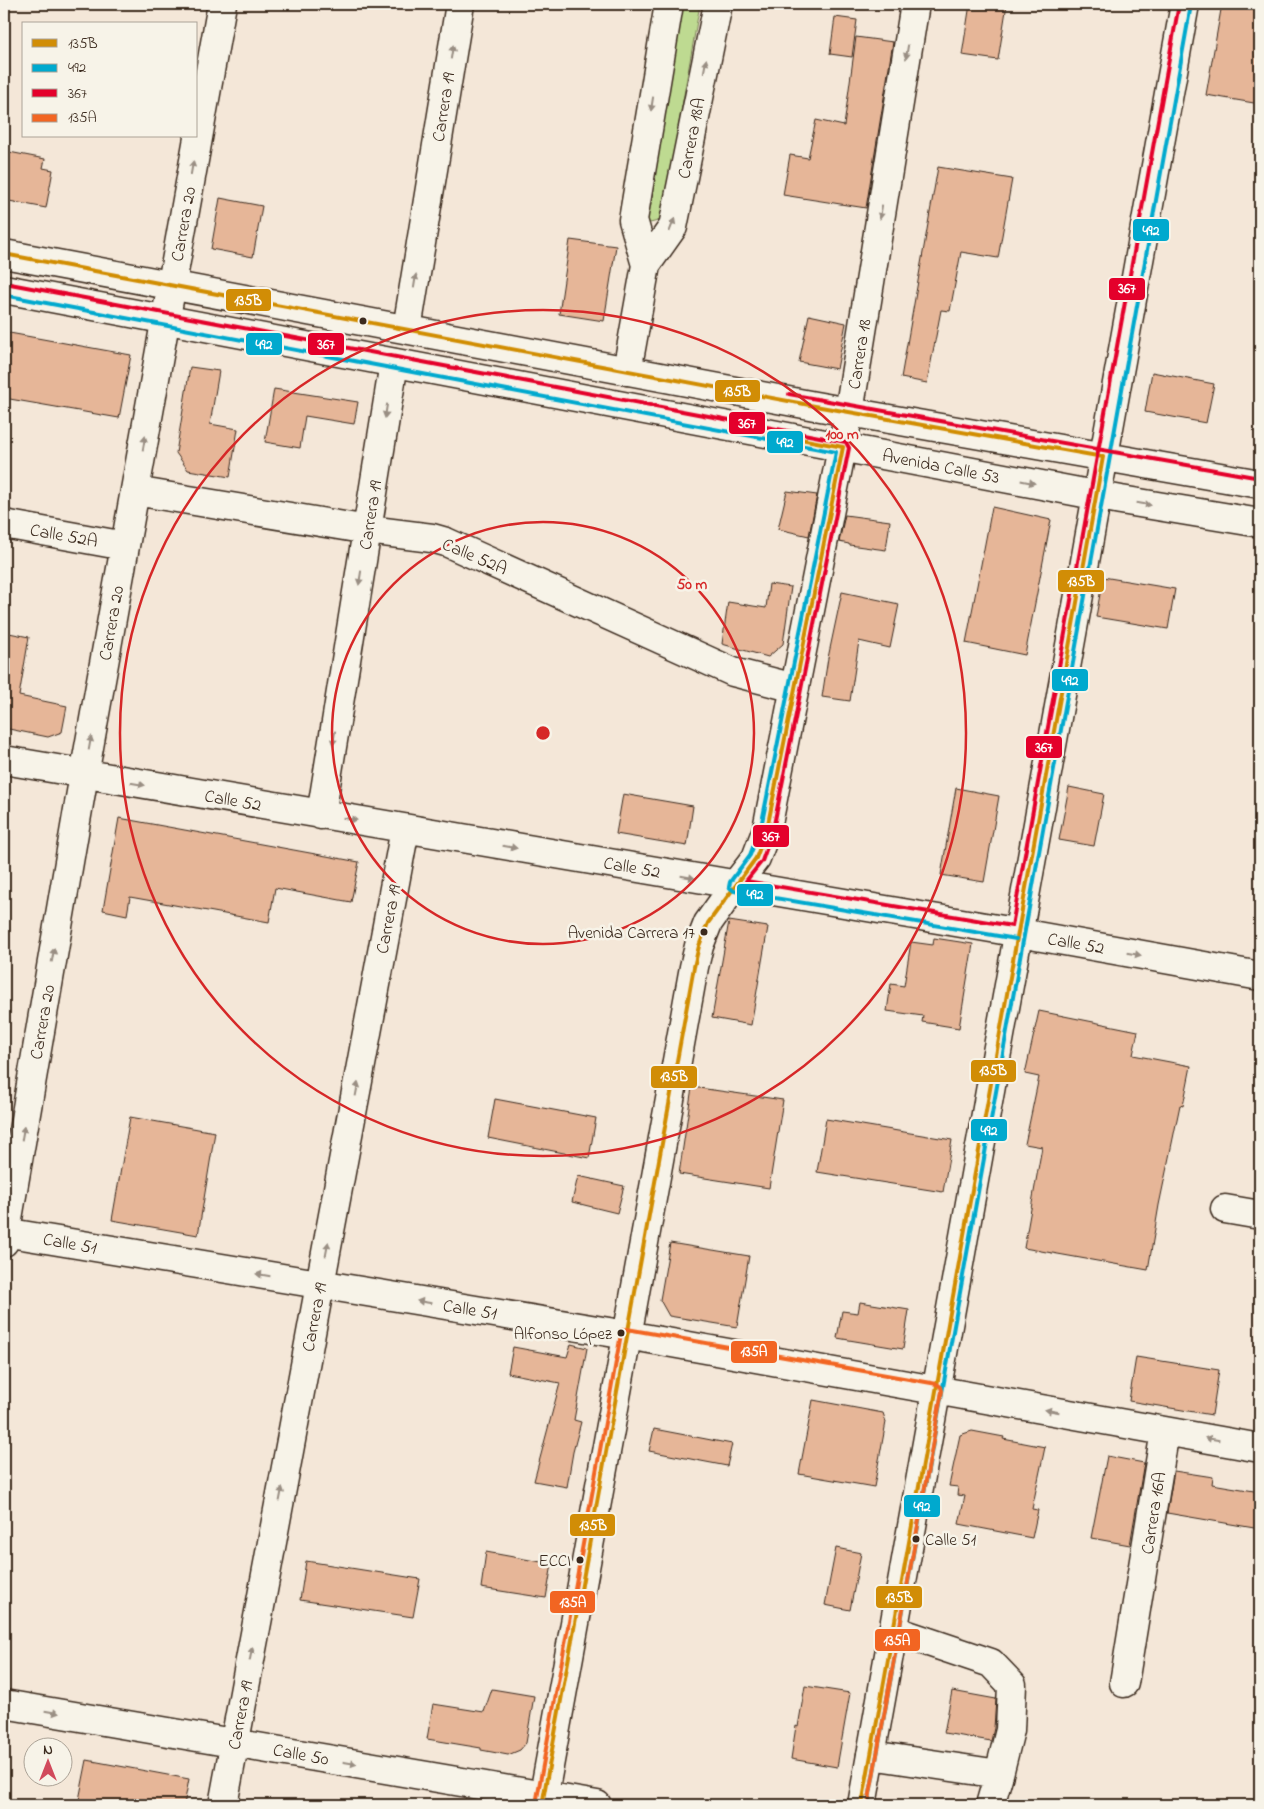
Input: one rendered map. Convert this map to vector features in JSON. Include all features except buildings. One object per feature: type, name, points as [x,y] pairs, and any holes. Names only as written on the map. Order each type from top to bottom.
[{"type":"street","name":"Carrera 20","points":[[4,1236],[84,774],[222,4]]},
{"type":"street","name":"Carrera 19","points":[[407,329],[460,4]]},
{"type":"street","name":"Carrera 18A","points":[[646,265],[633,220],[669,4]]},
{"type":"street","name":"Carrera 18A","points":[[627,370],[646,265],[673,227],[718,4]]},
{"type":"street","name":"Carrera 18","points":[[543,1801],[694,967],[699,946],[708,923],[756,858],[767,829],[843,447],[915,4]]},
{"type":"street","points":[[862,1805],[1185,4]]},
{"type":"street","name":"Avenida Calle 53","points":[[4,254],[849,412],[1260,484]]},
{"type":"street","name":"Avenida Calle 53","points":[[4,289],[1096,495],[1260,524]]},
{"type":"street","name":"Carrera 19","points":[[321,814],[394,363]]},
{"type":"street","name":"Calle 52A","points":[[135,491],[368,530],[432,538],[446,542],[733,672],[795,688]]},
{"type":"street","name":"Calle 52A","points":[[4,524],[125,546]]},
{"type":"street","name":"Calle 52","points":[[4,760],[1260,976]]},
{"type":"street","name":"Carrera 19","points":[[223,1805],[405,828]]},
{"type":"street","points":[[1225,1208],[1260,1215]]},
{"type":"street","name":"Calle 51","points":[[4,1236],[627,1335],[1260,1448]]},
{"type":"street","name":"Carrera 16A","points":[[1124,1683],[1140,1594],[1165,1431]]},
{"type":"street","points":[[893,1630],[991,1663],[1012,1685],[1010,1730],[990,1805]]},
{"type":"street","name":"Calle 50","points":[[4,1704],[235,1743],[543,1801],[597,1805]]},
{"type":"street","points":[[871,1755],[999,1774]]},
{"type":"green space","points":[[679,4],[700,4],[663,214],[658,221],[650,223],[645,218]]},
{"type":"transit line","name":"367","points":[[5,283],[846,442],[849,448],[773,830],[762,861],[746,881],[1012,926],[1179,4]]},
{"type":"transit line","name":"492","points":[[868,1805],[1191,5]]},
{"type":"transit line","name":"135B","points":[[4,254],[815,406],[1103,457],[862,1805]]},
{"type":"transit line","name":"492","points":[[4,295],[836,452],[761,827],[750,855],[730,882],[729,887],[734,891],[1016,939]]},
{"type":"transit line","name":"367","points":[[789,394],[1260,478]]},
{"type":"transit line","name":"135B","points":[[542,1805],[694,967],[699,946],[708,923],[756,858],[767,829],[843,447],[763,432]]},
{"type":"transit line","name":"135A","points":[[536,1804],[621,1334],[623,1330],[627,1329],[937,1384],[941,1387],[942,1391],[868,1805]]},
{"type":"place","name":"Avenida Carrera 17","points":[[704,932]]},
{"type":"place","name":"Alfonso López","points":[[621,1333]]},
{"type":"place","name":"Calle 51","points":[[916,1539]]},
{"type":"place","name":"ECCI","points":[[580,1560]]}]
